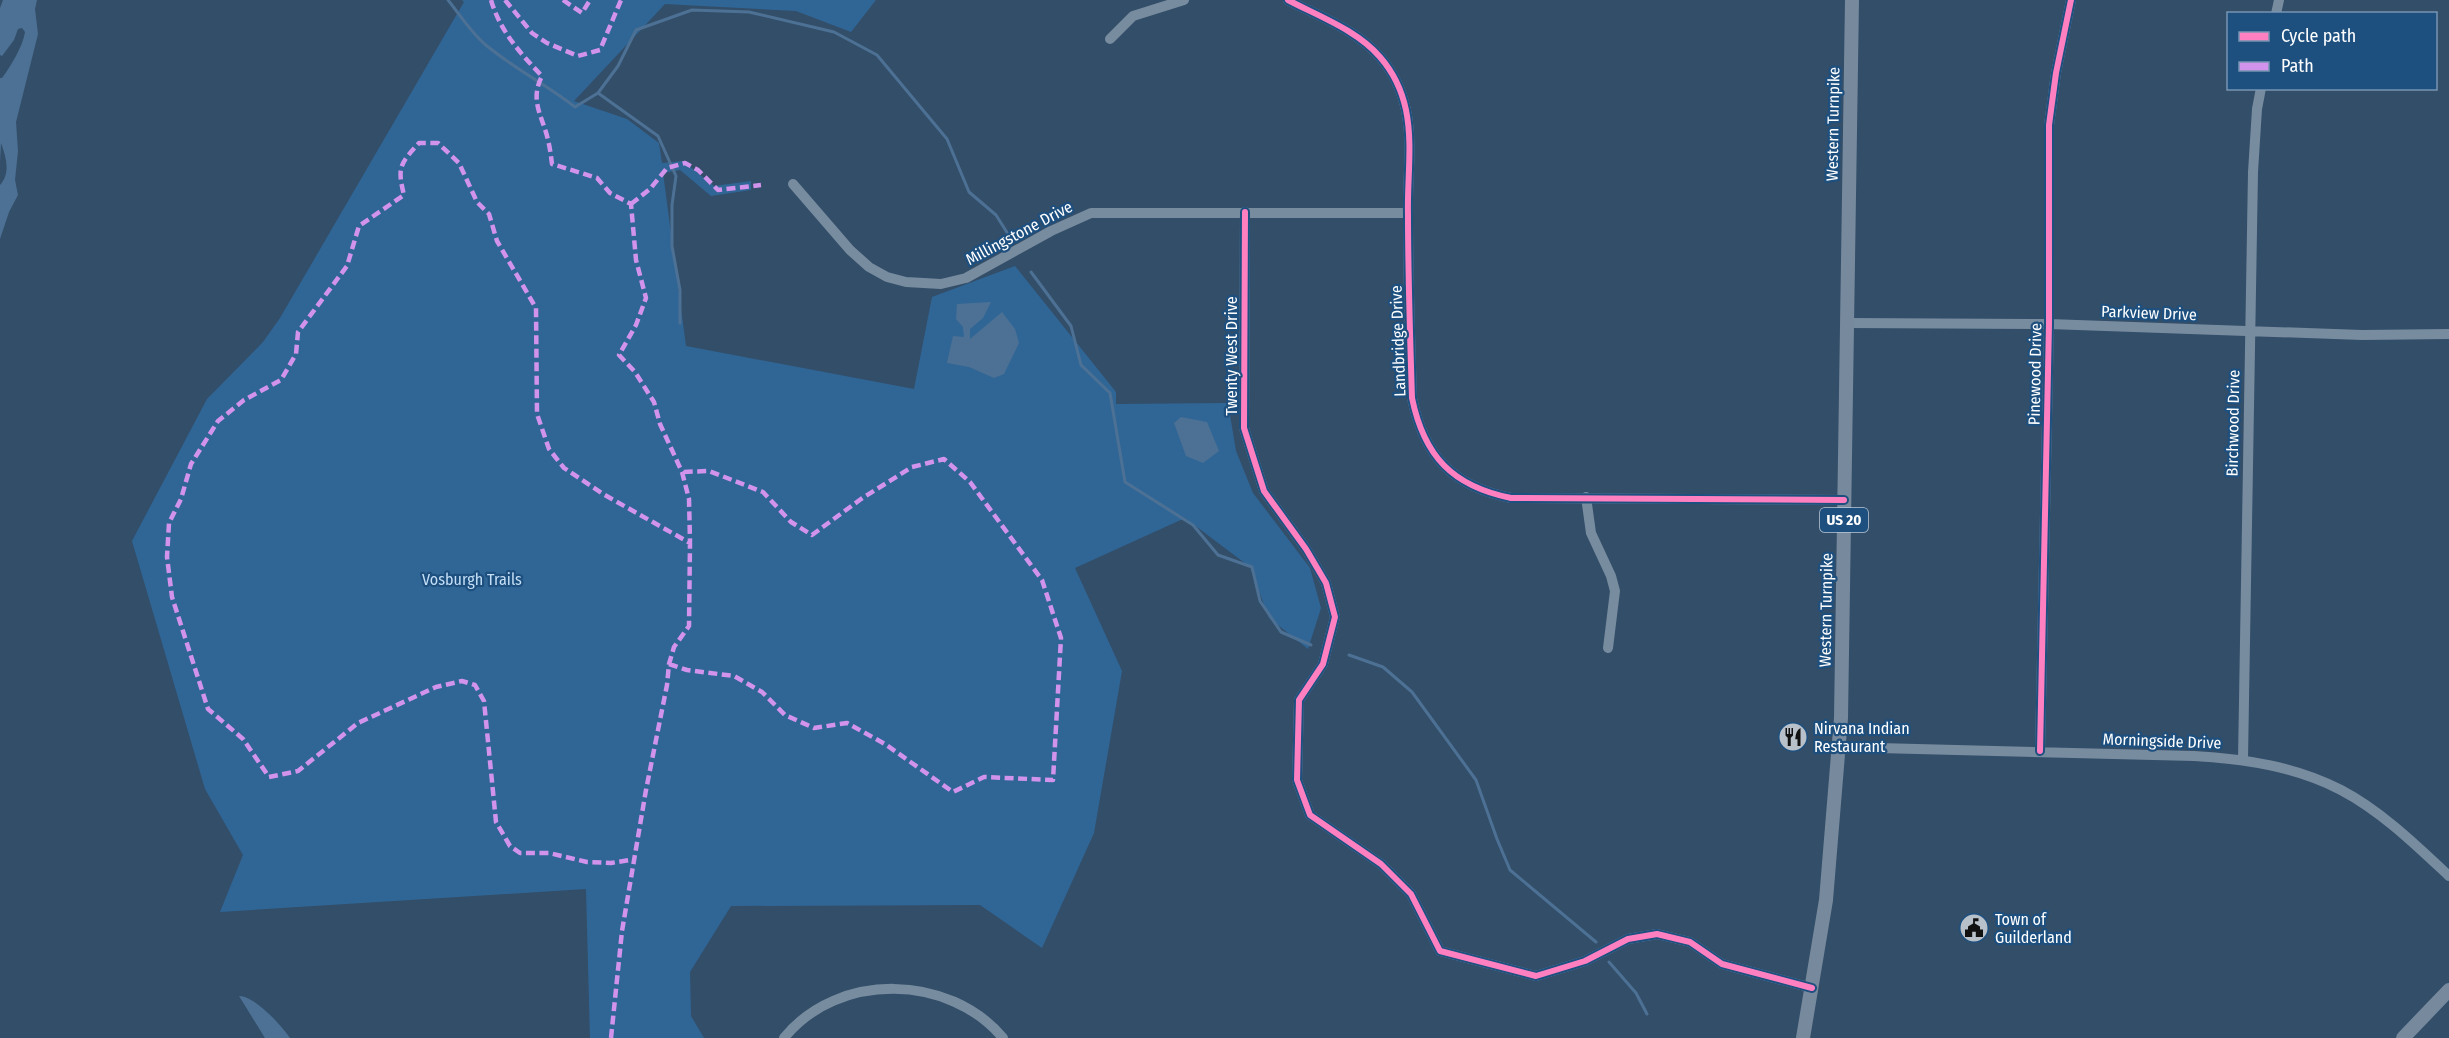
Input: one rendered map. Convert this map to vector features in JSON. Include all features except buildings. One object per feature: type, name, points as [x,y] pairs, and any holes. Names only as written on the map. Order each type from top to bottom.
[{"type":"main road","name":"Western Turnpike","points":[[1803,1038],[1826,900],[1839,747],[1852,0]]},
{"type":"main road","points":[[2403,1038],[2449,990]]},
{"type":"street","points":[[1110,39],[1133,16],[1184,0]]},
{"type":"street","name":"Landbridge Drive","points":[[1288,0],[1360,39],[1380,57],[1393,75],[1406,110],[1409,135],[1407,213],[1412,398],[1416,416],[1435,459],[1468,485],[1490,494],[1511,498],[1844,500]]},
{"type":"street","name":"Pinewood Drive","points":[[2040,751],[2049,324],[2049,125],[2056,74],[2071,0]]},
{"type":"street","name":"Birchwood Drive","points":[[2243,759],[2253,172],[2257,109],[2261,90]]},
{"type":"street","name":"Millingstone Drive","points":[[793,184],[850,250],[869,267],[887,278],[941,285],[975,274],[1051,231],[1091,213],[1407,213]]},
{"type":"street","name":"Twenty West Drive","points":[[1245,212],[1244,428],[1264,491],[1306,549],[1326,584],[1335,617],[1323,664],[1299,700],[1297,780],[1310,815],[1381,864],[1411,894],[1440,951],[1536,976],[1585,961],[1628,939],[1657,934],[1690,942],[1722,964],[1812,988]]},
{"type":"street","name":"Parkview Drive","points":[[1847,323],[2049,324],[2362,335],[2449,334]]},
{"type":"street","points":[[1586,497],[1592,533],[1611,576],[1615,591],[1608,648]]},
{"type":"street","name":"Morningside Drive","points":[[1839,747],[2040,751],[2243,759],[2295,772],[2341,790],[2383,819],[2449,876]]},
{"type":"street","points":[[784,1038],[806,1017],[837,1000],[874,990],[907,988],[940,994],[969,1007],[995,1028],[1003,1038]]},
{"type":"green space","name":"Vosburgh Trails","points":[[462,0],[876,0],[851,32],[796,11],[665,4],[574,101],[627,119],[659,143],[662,163],[683,161],[714,186],[751,181],[751,190],[711,196],[680,170],[663,173],[686,346],[914,389],[932,297],[1015,266],[1116,392],[1116,404],[1228,403],[1236,451],[1253,493],[1310,568],[1321,608],[1308,649],[1269,618],[1250,567],[1185,518],[1075,568],[1122,671],[1094,833],[1042,948],[980,905],[731,906],[690,972],[691,1016],[704,1038],[590,1038],[586,889],[220,912],[243,855],[205,789],[132,541],[207,399],[263,342],[280,318],[464,2]]},
{"type":"shaded area","points":[[3,0],[37,0],[35,9],[38,34],[16,122],[18,151],[15,180],[18,195],[9,212],[0,239],[0,185],[6,175],[6,165],[1,143],[0,162],[0,78],[16,56],[25,32],[22,28],[18,29],[14,40],[2,56],[0,55],[0,8]]},
{"type":"shaded area","points":[[991,302],[983,318],[970,329],[970,339],[1002,312],[1015,329],[1019,343],[1004,374],[994,378],[969,367],[947,363],[953,336],[964,337],[963,327],[956,319],[957,304]]},
{"type":"shaded area","points":[[1181,417],[1207,422],[1219,451],[1203,463],[1186,456],[1174,423]]},
{"type":"shaded area","points":[[239,996],[260,1006],[290,1038],[265,1038]]},
{"type":"waterway","points":[[448,0],[471,30],[487,46],[575,107],[598,93],[658,136],[676,176],[672,205],[672,246],[680,290],[680,323]]},
{"type":"waterway","points":[[598,93],[618,66],[636,30],[692,10],[749,12],[834,32],[877,55],[947,139],[969,192],[996,215],[1008,234]]},
{"type":"waterway","points":[[1031,272],[1071,326],[1081,365],[1110,393],[1125,482],[1193,525],[1218,555],[1252,567],[1260,601],[1281,632],[1311,645]]},
{"type":"waterway","points":[[1349,655],[1383,667],[1412,692],[1476,780],[1510,870],[1596,942]]},
{"type":"waterway","points":[[1609,962],[1636,993],[1647,1014]]},
{"type":"marked path","points":[[491,0],[505,32],[542,76],[538,85],[537,101],[552,164],[597,178],[610,193],[631,204],[636,260],[646,298],[636,325],[619,355],[635,372],[654,402],[660,424],[682,472],[689,499],[690,542]]},
{"type":"marked path","points":[[505,0],[532,33],[547,43],[578,56],[600,50],[621,0]]},
{"type":"marked path","points":[[563,0],[582,13],[590,0]]},
{"type":"marked path","points":[[611,1038],[622,931],[646,790],[667,685],[669,664],[674,647],[689,626],[690,543],[603,494],[564,468],[549,449],[537,414],[536,308],[497,241],[489,214],[477,202],[459,163],[438,143],[419,143],[402,166],[401,178],[404,195],[359,226],[347,266],[298,332],[296,354],[281,380],[244,400],[218,421],[191,464],[181,499],[169,523],[167,557],[172,597],[208,709],[243,739],[269,777],[298,771],[358,723],[436,687],[462,681],[475,685],[484,701],[496,822],[510,846],[520,853],[549,853],[587,862],[611,863],[636,859]]},
{"type":"marked path","points":[[631,204],[650,189],[667,168],[685,163],[698,170],[718,190],[761,185]]},
{"type":"marked path","points":[[669,664],[687,670],[734,676],[762,692],[785,715],[814,728],[847,723],[885,744],[953,792],[984,777],[1053,780],[1061,638],[1042,580],[970,482],[944,459],[912,467],[861,499],[812,535],[791,522],[763,492],[709,471],[682,472]]},
{"type":"cycle path","points":[[1288,0],[1337,24],[1371,47],[1389,69],[1402,96],[1409,136],[1408,238],[1412,398],[1424,436],[1444,465],[1472,485],[1490,493],[1511,498],[1844,500]]},
{"type":"cycle path","points":[[2040,751],[2049,324],[2049,125],[2056,73],[2071,0]]},
{"type":"cycle path","points":[[1245,212],[1244,428],[1264,491],[1306,549],[1326,583],[1335,617],[1323,664],[1299,700],[1297,780],[1310,815],[1381,864],[1411,894],[1440,951],[1536,976],[1585,961],[1628,939],[1657,934],[1690,942],[1722,964],[1812,988]]},
{"type":"place","name":"Nirvana Indian Restaurant","points":[[1793,737]]},
{"type":"place","name":"Town of Guilderland","points":[[1974,928]]}]
